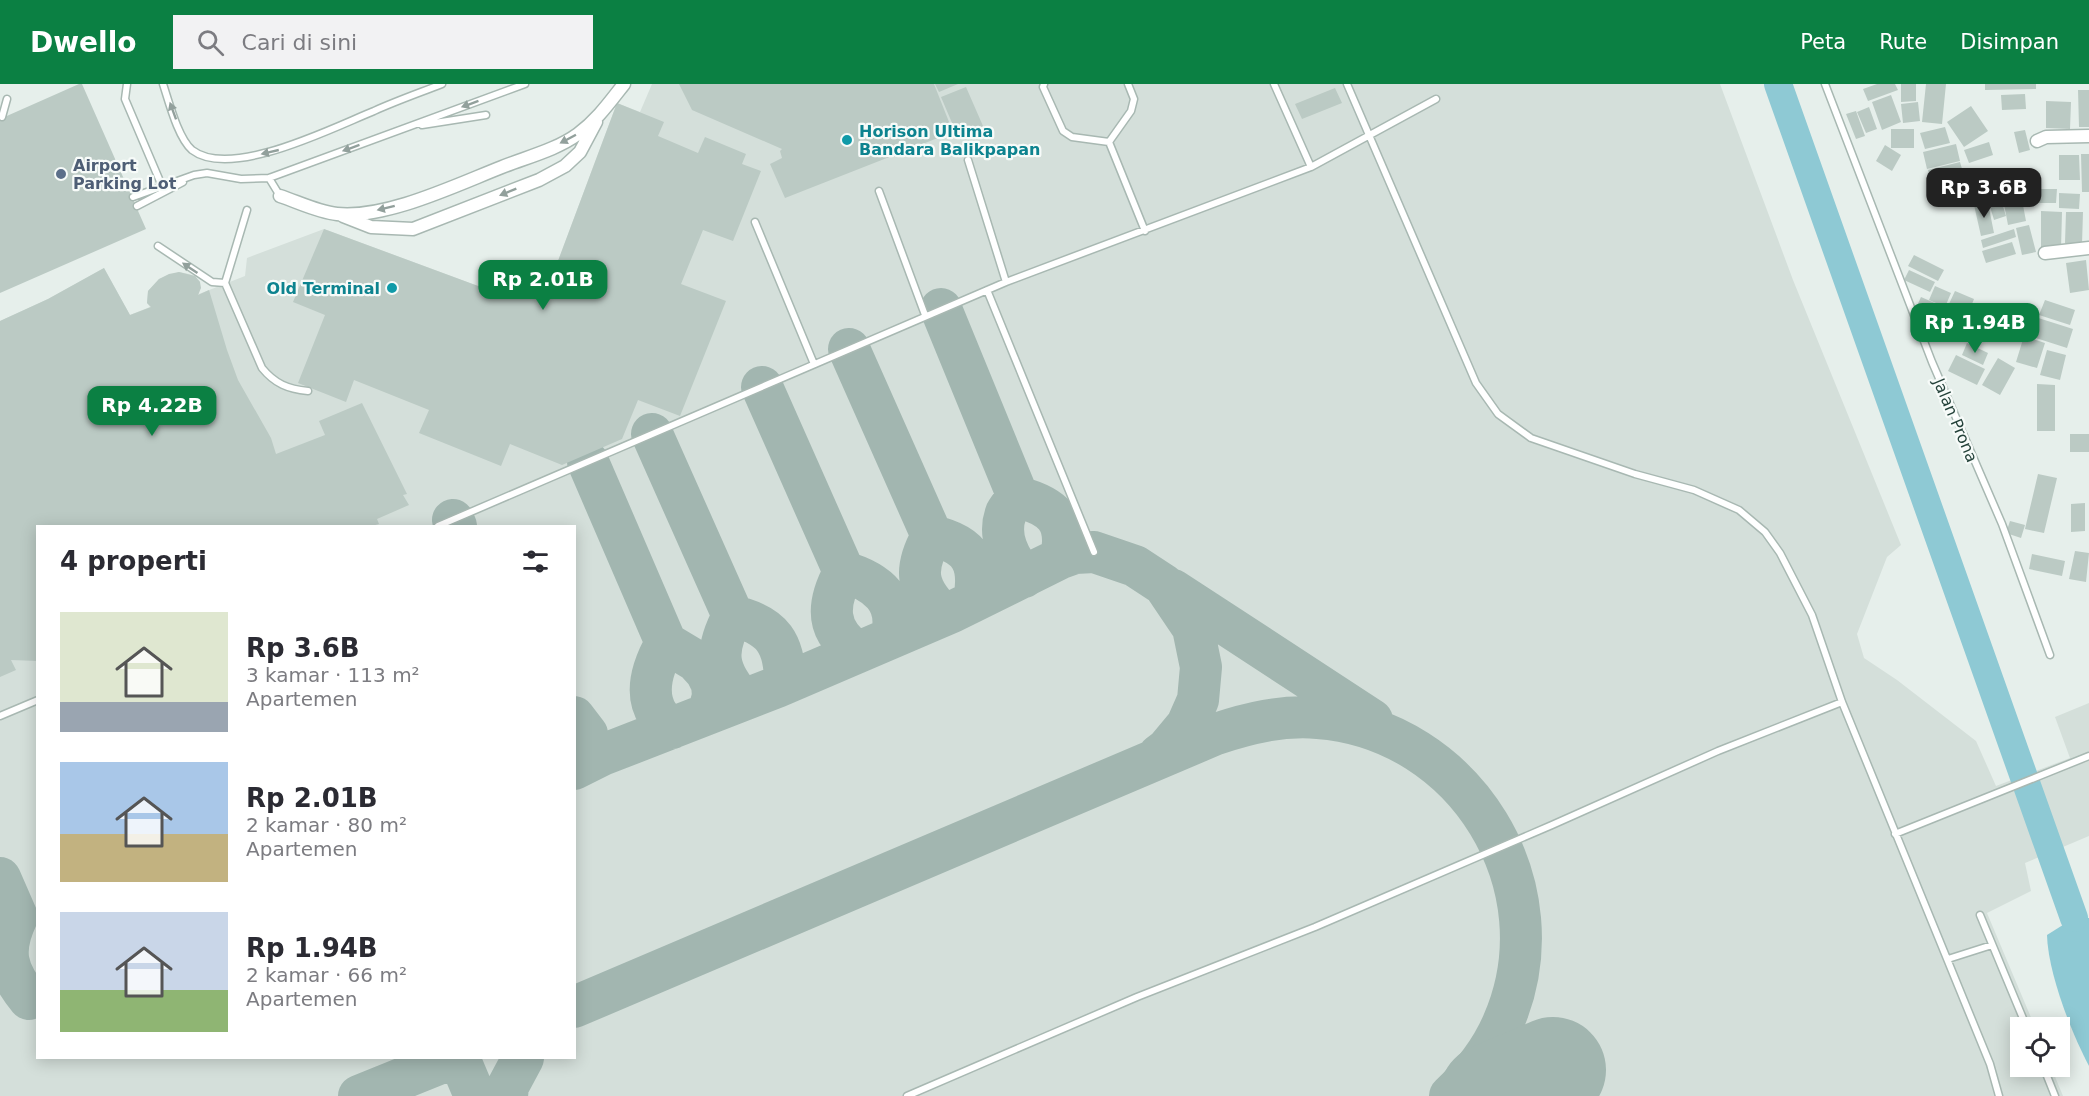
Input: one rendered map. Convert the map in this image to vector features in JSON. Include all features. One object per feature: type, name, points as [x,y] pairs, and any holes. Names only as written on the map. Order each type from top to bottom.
[{"type":"street","points":[[280,196],[371,227],[413,229],[539,180],[565,166],[580,152],[598,118],[624,84]]},
{"type":"street","points":[[335,214],[382,210],[426,196],[551,148],[575,136],[598,118]]},
{"type":"street","points":[[2037,141],[2046,137],[2089,136]]},
{"type":"street","points":[[2045,253],[2089,248]]},
{"type":"lane","points":[[127,84],[125,99],[162,186]]},
{"type":"lane","points":[[163,84],[183,137],[190,149],[208,157],[227,159],[279,150],[442,84]]},
{"type":"lane","points":[[133,197],[194,175],[207,173],[241,179],[269,178],[525,84]]},
{"type":"lane","points":[[1044,84],[1043,87],[1064,131],[1072,137],[1108,142]]},
{"type":"lane","points":[[1108,142],[1131,111],[1134,99],[1128,84]]},
{"type":"lane","points":[[1274,84],[1311,167]]},
{"type":"lane","points":[[1347,84],[1476,383],[1498,414],[1531,438],[1635,474],[1694,490],[1739,510],[1765,532],[1780,553],[1812,615],[1842,702],[1990,1064],[1999,1096]]},
{"type":"lane","name":"Jalan Prona","points":[[1825,84],[1932,362],[2002,524],[2050,655]]},
{"type":"lane","points":[[2,117],[8,99]]},
{"type":"lane","points":[[440,525],[925,315],[1006,282],[1311,167],[1436,99]]},
{"type":"lane","points":[[406,128],[486,115]]},
{"type":"lane","points":[[1108,142],[1145,231]]},
{"type":"lane","points":[[968,160],[1006,282]]},
{"type":"lane","points":[[137,206],[194,175]]},
{"type":"lane","points":[[269,178],[280,196]]},
{"type":"lane","points":[[879,191],[925,315]]},
{"type":"lane","points":[[247,210],[225,283],[262,368],[280,385],[308,391]]},
{"type":"lane","points":[[754,222],[814,364]]},
{"type":"lane","points":[[158,246],[212,282],[225,283]]},
{"type":"lane","points":[[987,290],[1094,552]]},
{"type":"lane","points":[[0,716],[36,701]]},
{"type":"lane","points":[[907,1096],[1137,997],[1326,922],[1718,751],[1842,702]]},
{"type":"lane","points":[[1895,834],[2089,756]]},
{"type":"lane","points":[[1980,915],[2022,1017]]},
{"type":"lane","points":[[1948,959],[1992,945]]},
{"type":"lane","points":[[2047,1077],[2055,1096]]},
{"type":"shaded area","points":[[652,84],[1720,84],[1793,280],[1901,545],[1887,557],[1857,634],[1864,658],[1897,680],[1976,741],[1996,786],[2070,758],[2055,717],[2089,703],[2089,836],[2025,863],[2031,891],[1987,913],[2031,1017],[2010,1017],[2010,1077],[2055,1077],[2063,1096],[0,1096],[0,321],[48,299],[104,268],[130,315],[150,307],[147,303],[148,291],[159,279],[179,272],[195,276],[200,282],[199,294],[245,276],[247,258],[324,229],[497,293],[555,269],[617,103],[640,112]]},
{"type":"water","points":[[2074,918],[2089,918],[2089,1066],[2075,1037],[2070,1017],[2068,1017],[2056,984],[2051,967],[2047,935]]},
{"type":"building","name":"Airport Parking Lot","points":[[82,84],[146,229],[0,293],[0,119]]},
{"type":"building","name":"Horison Ultima Bandara Balikpapan","points":[[679,84],[934,84],[953,132],[785,198],[770,164],[782,158],[780,151],[782,149],[692,110]]},
{"type":"building","points":[[935,84],[958,84],[939,92]]},
{"type":"building","points":[[1877,84],[1895,84],[1898,90],[1868,101],[1863,89]]},
{"type":"building","points":[[1901,84],[1916,84],[1916,101],[1901,102]]},
{"type":"building","points":[[1926,84],[1946,84],[1942,124],[1922,122]]},
{"type":"building","points":[[1985,84],[2036,84],[2036,89],[1985,90]]},
{"type":"building","points":[[966,87],[983,126],[958,137],[941,97]]},
{"type":"building","points":[[1335,88],[1342,103],[1302,119],[1295,104]]},
{"type":"building","points":[[2078,90],[2089,90],[2089,127],[2079,127]]},
{"type":"building","points":[[2025,94],[2026,109],[2002,110],[2001,95]]},
{"type":"building","points":[[1891,95],[1901,122],[1882,130],[1872,102]]},
{"type":"building","points":[[2046,101],[2071,102],[2070,129],[2046,128]]},
{"type":"building","points":[[1918,102],[1920,121],[1903,123],[1901,104]]},
{"type":"building","name":"Old Terminal","points":[[617,103],[664,122],[658,136],[698,153],[705,137],[746,154],[742,164],[761,171],[733,241],[703,230],[681,284],[726,301],[680,416],[638,400],[622,439],[562,465],[510,444],[501,466],[419,433],[429,410],[354,380],[346,402],[298,383],[325,315],[293,302],[324,229],[497,293],[555,269]]},
{"type":"building","points":[[1971,106],[1988,131],[1964,147],[1947,122]]},
{"type":"building","points":[[1869,107],[1877,129],[1866,133],[1857,112]]},
{"type":"building","points":[[1856,111],[1865,136],[1856,139],[1846,114]]},
{"type":"building","points":[[1945,127],[1950,143],[1925,149],[1920,133]]},
{"type":"building","points":[[1891,129],[1914,129],[1914,148],[1891,148]]},
{"type":"building","points":[[2025,130],[2030,150],[2019,153],[2014,132]]},
{"type":"building","points":[[1989,142],[1993,155],[1969,163],[1964,150]]},
{"type":"building","points":[[1956,144],[1960,161],[1927,169],[1923,152]]},
{"type":"building","points":[[1885,145],[1901,155],[1892,171],[1876,161]]},
{"type":"building","points":[[2081,154],[2089,154],[2089,192],[2082,192]]},
{"type":"building","points":[[2059,155],[2079,155],[2080,180],[2059,180]]},
{"type":"building","points":[[1960,162],[1964,176],[1932,185],[1928,170]]},
{"type":"building","points":[[2002,177],[2007,195],[1988,200],[1987,197],[1987,200],[1977,203],[1972,184]]},
{"type":"building","points":[[1964,178],[1969,195],[1937,203],[1933,186]]},
{"type":"building","points":[[2030,189],[2057,189],[2056,203],[2029,203]]},
{"type":"building","points":[[2059,193],[2080,194],[2079,209],[2059,208]]},
{"type":"building","points":[[2001,200],[2006,216],[1994,220],[1989,203]]},
{"type":"building","points":[[2022,200],[2026,221],[2008,225],[2004,204]]},
{"type":"building","points":[[1988,203],[1994,233],[1981,236],[1974,205]]},
{"type":"building","points":[[2041,211],[2062,212],[2061,249],[2041,249]]},
{"type":"building","points":[[2066,212],[2083,212],[2082,244],[2065,243]]},
{"type":"building","points":[[2029,225],[2036,252],[2022,255],[2016,228]]},
{"type":"building","points":[[2014,229],[2016,237],[1983,248],[1981,240]]},
{"type":"building","points":[[2012,242],[2016,254],[1986,263],[1982,251]]},
{"type":"building","points":[[1914,255],[1944,270],[1938,281],[1908,266]]},
{"type":"building","points":[[2086,260],[2089,290],[2070,293],[2066,263]]},
{"type":"building","points":[[104,268],[130,315],[151,307],[147,303],[148,291],[159,279],[179,272],[195,276],[201,288],[198,295],[209,290],[238,380],[271,438],[276,454],[325,435],[319,421],[362,403],[407,494],[403,495],[409,505],[377,519],[379,524],[376,525],[36,525],[36,661],[11,660],[16,670],[0,677],[0,321],[48,299]]},
{"type":"building","points":[[1909,270],[1935,282],[1930,292],[1904,280]]},
{"type":"building","points":[[1935,286],[1951,293],[1945,307],[1929,300]]},
{"type":"building","points":[[1955,291],[1974,299],[1968,314],[1948,306]]},
{"type":"building","points":[[1921,297],[1944,307],[1938,320],[1915,310]]},
{"type":"building","points":[[2045,300],[2075,310],[2070,325],[2039,315]]},
{"type":"building","points":[[1946,307],[1968,317],[1962,330],[1940,321]]},
{"type":"building","points":[[2026,314],[2073,329],[2067,348],[2020,333]]},
{"type":"building","points":[[2024,336],[2045,343],[2037,368],[2016,362]]},
{"type":"building","points":[[1967,343],[1988,353],[1983,365],[1962,355]]},
{"type":"building","points":[[2047,350],[2066,355],[2060,380],[2040,375]]},
{"type":"building","points":[[1956,355],[1985,369],[1977,385],[1948,371]]},
{"type":"building","points":[[1998,358],[2015,368],[2000,395],[1982,385]]},
{"type":"building","points":[[2037,384],[2055,385],[2055,431],[2037,431]]},
{"type":"building","points":[[2070,434],[2089,434],[2089,452],[2070,452]]},
{"type":"building","points":[[2038,474],[2057,478],[2044,533],[2025,529]]},
{"type":"building","points":[[2085,503],[2085,531],[2071,532],[2071,504]]},
{"type":"building","points":[[2010,521],[2025,525],[2021,538],[2006,533]]},
{"type":"building","points":[[2075,551],[2089,553],[2086,582],[2069,579]]},
{"type":"building","points":[[2032,554],[2065,561],[2062,576],[2029,569]]},
{"type":"waterway","points":[[1778,84],[2074,918]]},
{"type":"taxiway","points":[[941,309],[1018,497]]},
{"type":"taxiway","points":[[849,349],[932,536],[922,559],[920,578],[928,596],[944,615]]},
{"type":"taxiway","points":[[762,387],[844,572]]},
{"type":"taxiway","points":[[652,434],[733,616],[723,640],[721,660],[727,679],[743,700]]},
{"type":"taxiway","points":[[588,462],[666,643],[696,661],[706,672],[712,684],[713,696],[710,707]]},
{"type":"taxiway","points":[[1018,497],[1006,513],[1003,531],[1006,547],[1024,577]]},
{"type":"taxiway","points":[[1018,497],[1041,505],[1056,517],[1063,534],[1061,558]]},
{"type":"taxiway","points":[[453,520],[456,525]]},
{"type":"taxiway","points":[[932,536],[956,544],[970,557],[976,576],[974,601]]},
{"type":"taxiway","points":[[576,768],[602,755],[777,687],[952,612],[1061,558],[1075,553],[1094,552],[1135,566],[1164,585],[1193,628],[1201,667],[1198,700],[1187,725],[1159,755]]},
{"type":"taxiway","points":[[844,572],[866,581],[884,594],[893,613],[891,638]]},
{"type":"taxiway","points":[[844,572],[834,594],[832,615],[839,635],[857,652]]},
{"type":"taxiway","points":[[1173,590],[1372,720]]},
{"type":"taxiway","points":[[733,616],[758,625],[774,638],[783,657],[785,683]]},
{"type":"taxiway","points":[[666,643],[654,669],[651,697],[658,715],[672,728]]},
{"type":"taxiway","points":[[576,1006],[1216,734],[1266,721],[1318,718],[1371,729],[1417,751],[1457,783],[1488,823],[1510,869],[1520,919],[1518,971],[1503,1023],[1493,1043],[1466,1080],[1450,1096]]},
{"type":"taxiway","points":[[576,720],[587,734],[589,761]]},
{"type":"taxiway","points":[[0,878],[17,917],[9,940],[8,960],[15,979],[29,999]]},
{"type":"taxiway","points":[[359,1096],[451,1059]]},
{"type":"taxiway","points":[[459,1059],[475,1096]]},
{"type":"taxiway","points":[[507,1096],[508,1086],[522,1059]]},
{"type":"runway","points":[[1492,1096],[1553,1070]]},
{"type":"place","name":"Horison Ultima Bandara Balikpapan","points":[[847,140]]},
{"type":"place","name":"Airport Parking Lot","points":[[61,174]]},
{"type":"place","name":"Old Terminal","points":[[392,288]]}]
